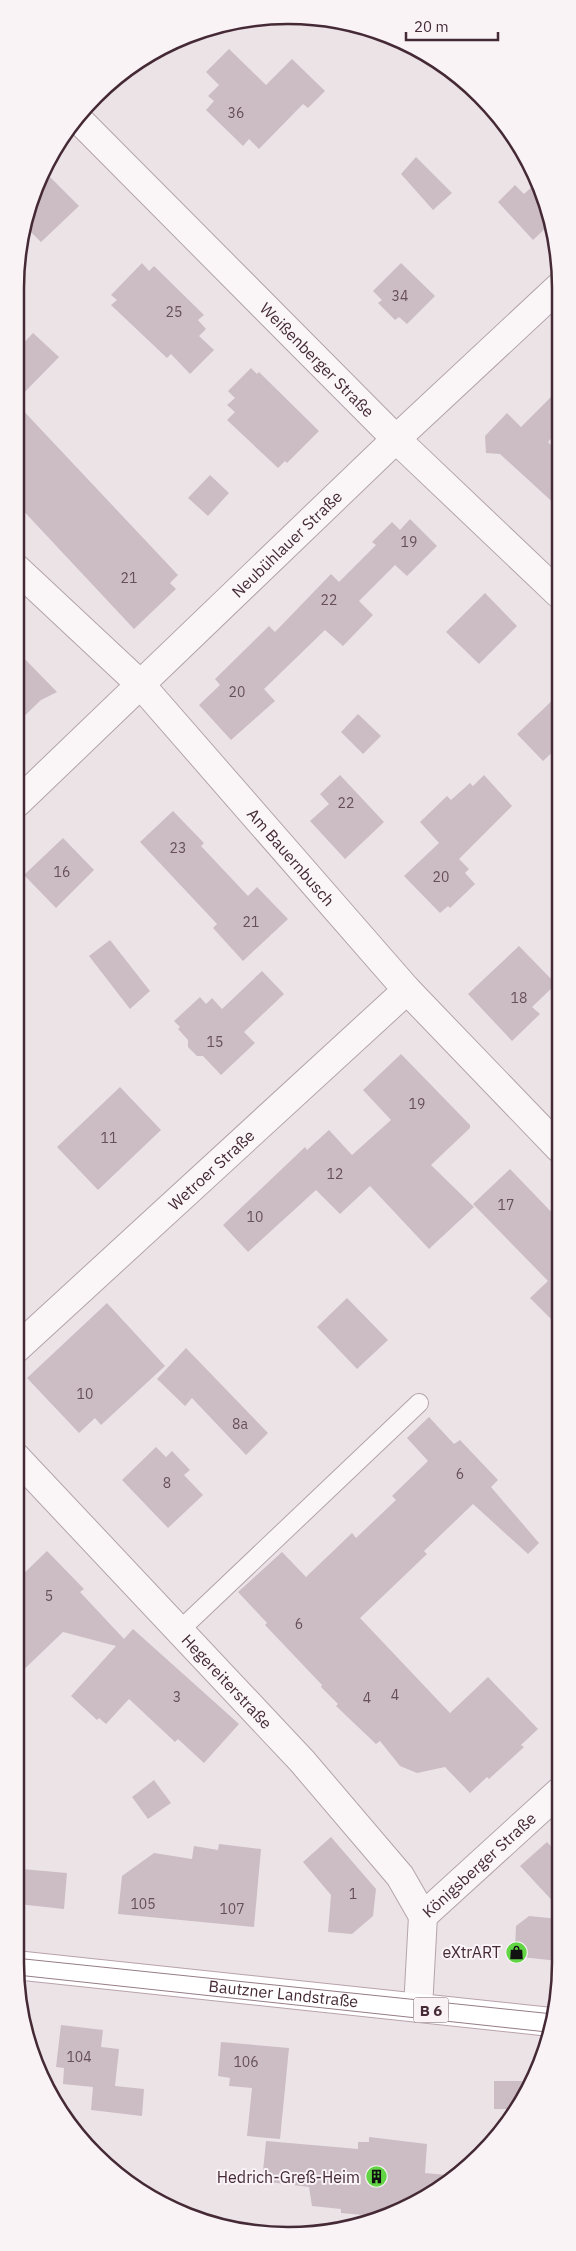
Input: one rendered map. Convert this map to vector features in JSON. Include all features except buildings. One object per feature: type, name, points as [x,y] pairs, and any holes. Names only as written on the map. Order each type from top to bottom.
[{"type":"main road","name":"Bautzner Landstraße","points":[[24,1966],[545,2021]]},
{"type":"street","name":"Weißenberger Straße","points":[[82,123],[396,439],[552,587]]},
{"type":"street","name":"Neubühlauer Straße","points":[[24,796],[396,439],[552,294]]},
{"type":"street","name":"Am Bauernbusch","points":[[24,576],[141,685],[406,990],[552,1141]]},
{"type":"street","name":"Wetroer Straße","points":[[24,1342],[406,990]]},
{"type":"street","name":"Hegereiterstraße","points":[[24,1466],[314,1776],[400,1876],[424,1916]]},
{"type":"street","name":"Königsberger Straße","points":[[418,2008],[424,1916],[552,1798]]},
{"type":"lane","points":[[179,1631],[419,1403]]},
{"type":"tram line","points":[[24,1959],[547,2013]]},
{"type":"tram line","points":[[24,1976],[543,2032]]},
{"type":"place","name":"eXtrART","points":[[517,1952]]},
{"type":"place","name":"Hedrich-Greß-Heim","points":[[376,2177]]}]
